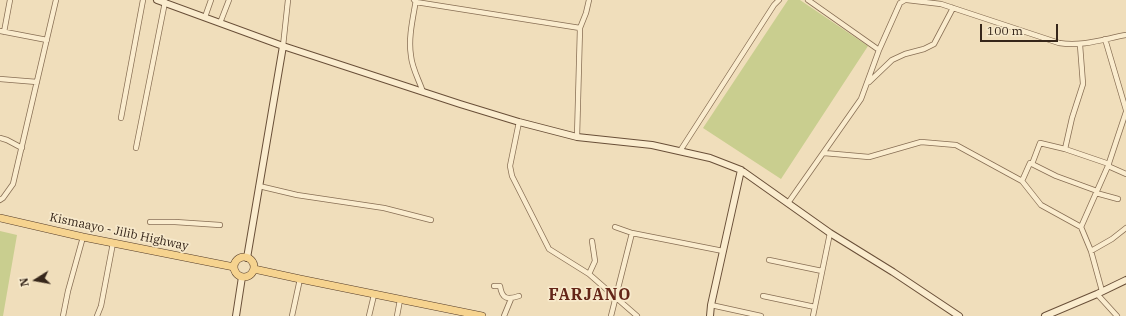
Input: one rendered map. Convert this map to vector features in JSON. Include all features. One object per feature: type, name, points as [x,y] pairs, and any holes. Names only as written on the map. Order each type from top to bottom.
[{"type":"main road","name":"Kismaayo - Jilib Highway","points":[[0,218],[83,237],[234,267]]},
{"type":"main road","points":[[247,258],[253,263],[254,269],[249,276],[242,277],[236,273],[234,267],[239,259],[247,258]]},
{"type":"main road","points":[[254,269],[374,295],[482,316]]},
{"type":"street","points":[[10,0],[2,31],[47,40]]},
{"type":"street","points":[[0,200],[13,184],[56,0]]},
{"type":"street","points":[[121,118],[143,0]]},
{"type":"street","points":[[157,0],[169,2],[220,23],[283,46],[519,122],[577,137],[652,145],[680,151],[710,158],[741,170],[830,233],[893,272],[959,316]]},
{"type":"street","points":[[205,17],[211,0]]},
{"type":"street","points":[[220,23],[230,0]]},
{"type":"street","points":[[247,258],[283,46],[288,0]]},
{"type":"street","points":[[577,137],[580,28],[589,0]]},
{"type":"street","points":[[680,151],[774,5],[779,0]]},
{"type":"street","points":[[808,0],[880,50]]},
{"type":"street","points":[[788,202],[861,99],[900,3],[906,0],[935,2],[1070,45],[1080,45],[1126,34]]},
{"type":"street","points":[[423,92],[411,56],[410,38],[415,1],[580,28]]},
{"type":"street","points":[[136,148],[169,2]]},
{"type":"street","points":[[868,83],[892,60],[934,44],[953,8]]},
{"type":"street","points":[[1081,227],[1108,165],[1126,114],[1105,39]]},
{"type":"street","points":[[1065,149],[1082,84],[1080,45]]},
{"type":"street","points":[[0,79],[37,82]]},
{"type":"street","points":[[519,122],[510,166],[512,176],[549,249],[590,274],[637,316]]},
{"type":"street","points":[[0,138],[22,148]]},
{"type":"street","points":[[824,152],[870,157],[921,142],[956,145],[1022,182],[1041,205],[1081,227],[1091,251],[1100,292],[1117,316]]},
{"type":"street","points":[[1022,182],[1030,163],[1032,164],[1040,143],[1065,149],[1108,165],[1126,174]]},
{"type":"street","points":[[1032,164],[1056,176],[1118,199]]},
{"type":"street","points":[[710,316],[711,305],[741,170]]},
{"type":"street","points":[[259,186],[296,196],[384,208],[431,220]]},
{"type":"street","points":[[150,222],[220,225]]},
{"type":"street","points":[[614,227],[632,233],[723,251]]},
{"type":"street","points":[[1091,251],[1112,239],[1126,228]]},
{"type":"street","points":[[611,316],[632,233]]},
{"type":"street","points":[[813,316],[830,233]]},
{"type":"street","points":[[63,316],[68,291],[83,237]]},
{"type":"street","points":[[590,274],[595,261],[592,241]]},
{"type":"street","points":[[98,316],[113,243]]},
{"type":"street","points":[[769,260],[822,271]]},
{"type":"street","points":[[236,316],[242,277]]},
{"type":"street","points":[[292,316],[300,279]]},
{"type":"street","points":[[1045,316],[1126,280]]},
{"type":"street","points":[[494,286],[500,286],[501,293],[505,297],[511,299],[519,296]]},
{"type":"street","points":[[370,316],[374,295]]},
{"type":"street","points":[[763,296],[815,306]]},
{"type":"street","points":[[504,316],[511,299]]},
{"type":"street","points":[[397,316],[400,300]]},
{"type":"street","points":[[711,305],[761,316]]},
{"type":"green space","points":[[788,0],[800,0],[868,46],[781,179],[703,128]]},
{"type":"green space","points":[[0,231],[17,235],[3,316],[0,316]]},
{"type":"district","name":"FARJANO","points":[[590,295]]}]
